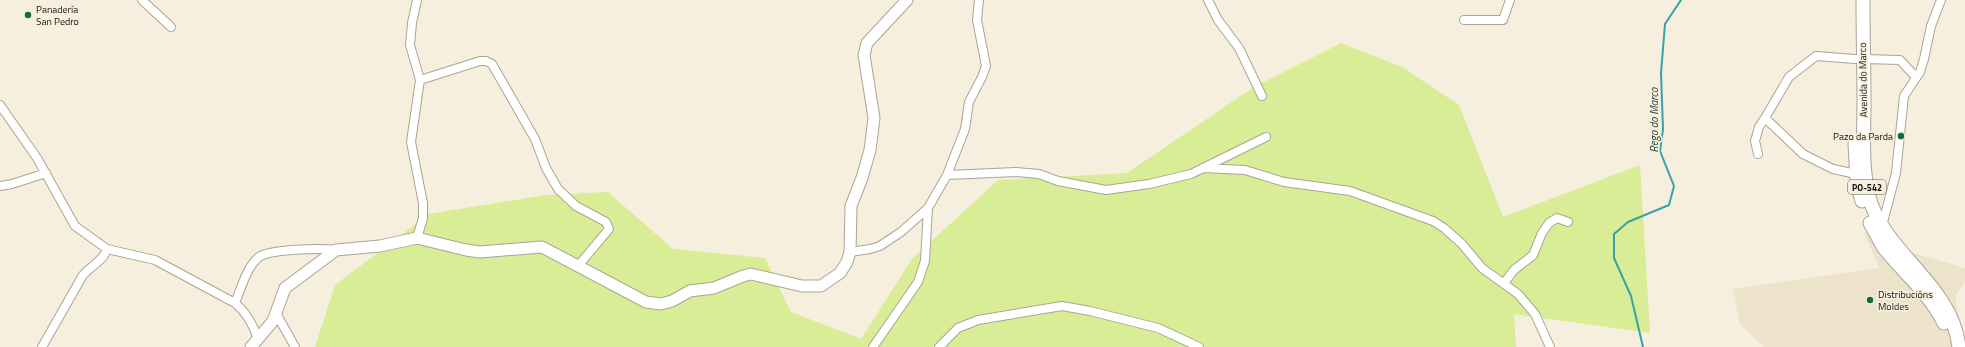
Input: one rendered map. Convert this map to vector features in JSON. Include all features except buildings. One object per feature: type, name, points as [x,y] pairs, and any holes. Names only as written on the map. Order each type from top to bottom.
[{"type":"main road","name":"Avenida do Marco","points":[[1856,0],[1864,102],[1864,153],[1867,187],[1874,212],[1882,227],[1898,250],[1929,283],[1942,300],[1952,320],[1958,345]]},
{"type":"main road","name":"Avenida do Marco","points":[[1864,0],[1856,174],[1866,215],[1884,247],[1915,281],[1937,310],[1958,345]]},
{"type":"street","points":[[142,0],[171,27]]},
{"type":"street","points":[[417,0],[412,23],[410,45],[420,80],[411,142],[423,203],[423,218],[417,238]]},
{"type":"street","points":[[235,303],[252,266],[260,256],[284,251],[324,253],[336,250],[380,246],[417,238],[480,252],[542,247],[646,302],[661,304],[672,301],[690,291],[714,288],[743,276],[752,274],[802,286],[822,286],[840,273],[847,262],[850,252],[851,206],[862,178],[868,157],[874,118],[864,55],[867,43],[906,0]]},
{"type":"street","points":[[850,252],[870,250],[880,246],[901,232],[928,208],[947,175],[965,129],[969,102],[986,66],[977,20],[979,0]]},
{"type":"street","points":[[1208,0],[1218,20],[1239,48],[1262,96]]},
{"type":"street","points":[[1464,20],[1504,20],[1510,0]]},
{"type":"street","points":[[1882,227],[1896,173],[1904,96],[1918,75],[1924,58],[1931,26],[1940,0]]},
{"type":"street","points":[[1758,154],[1755,141],[1759,127],[1789,77],[1816,56],[1900,60],[1913,74],[1918,75]]},
{"type":"street","points":[[420,80],[480,60],[492,64],[535,139],[546,168],[558,189],[576,206],[606,222],[609,229],[578,266]]},
{"type":"street","points":[[0,105],[37,158],[75,226],[108,249],[156,260],[235,303],[244,311],[254,327],[254,343]]},
{"type":"street","points":[[1765,118],[1803,154],[1833,169],[1856,174]]},
{"type":"street","points":[[947,175],[1016,172],[1039,174],[1058,181],[1106,190],[1149,184],[1191,174],[1266,137]]},
{"type":"street","points":[[1203,168],[1245,170],[1284,182],[1350,191],[1424,217],[1444,228],[1461,243],[1479,264],[1518,294],[1535,314],[1550,347]]},
{"type":"street","points":[[0,186],[12,184],[46,173]]},
{"type":"street","points":[[873,347],[918,282],[926,261],[928,208]]},
{"type":"street","points":[[1504,283],[1514,270],[1533,255],[1542,233],[1549,223],[1557,218],[1568,222]]},
{"type":"street","points":[[42,347],[83,275],[89,268],[105,257],[108,249]]},
{"type":"street","points":[[254,343],[277,315],[285,288],[324,253]]},
{"type":"street","points":[[939,347],[958,328],[978,320],[1062,306],[1158,328],[1199,347]]},
{"type":"street","points":[[277,315],[294,347]]},
{"type":"shaded area","points":[[1864,232],[1906,251],[1965,268],[1965,282],[1955,296],[1965,347],[1764,347],[1740,324],[1733,289],[1879,268]]},
{"type":"green space","points":[[1341,43],[1402,67],[1459,105],[1503,217],[1640,165],[1650,333],[1514,314],[1516,347],[315,347],[335,285],[429,214],[546,195],[608,192],[673,249],[765,258],[791,312],[861,339],[912,259],[998,180],[1127,173],[1254,87]]},
{"type":"waterway","name":"Rego do Marco","points":[[1643,347],[1631,296],[1614,258],[1614,234],[1628,222],[1669,205],[1674,186],[1660,151],[1663,129],[1661,73],[1665,24],[1681,0]]},
{"type":"place","name":"Panadería San Pedro","points":[[28,15]]},
{"type":"place","name":"Pazo da Parda","points":[[1901,136]]},
{"type":"place","name":"Distribucións Moldes","points":[[1870,300]]}]
